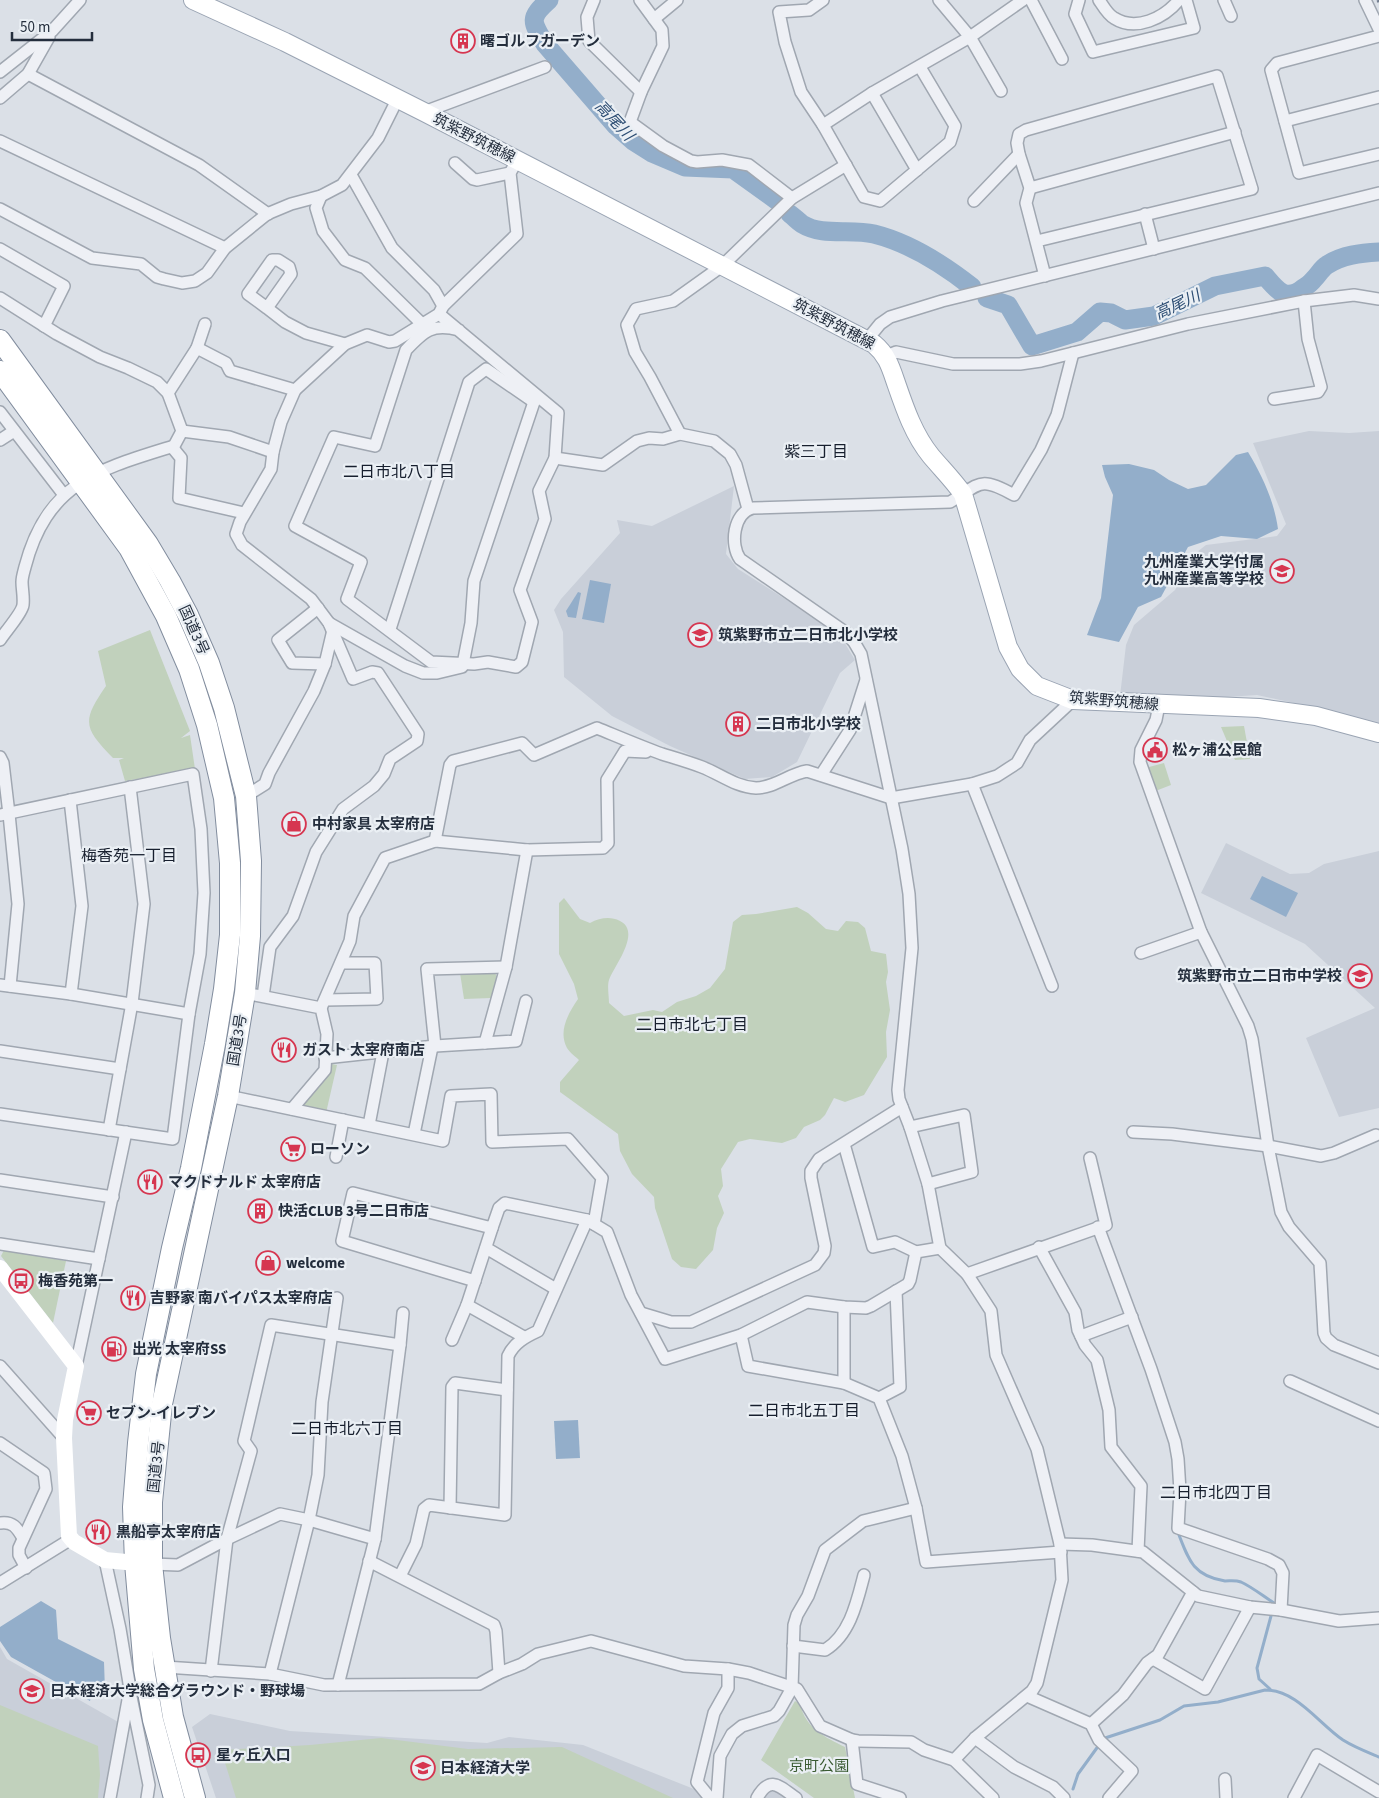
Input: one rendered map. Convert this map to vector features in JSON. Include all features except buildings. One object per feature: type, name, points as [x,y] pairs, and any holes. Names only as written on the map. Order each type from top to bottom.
[{"type":"highway","name":"国道3号","points":[[0,340],[88,478],[166,616],[189,669],[207,725],[224,798],[230,863],[230,935],[224,989],[191,1168],[146,1374],[133,1508],[174,1717],[195,1798]]},
{"type":"highway","name":"国道3号","points":[[0,371],[88,478],[148,544],[188,615],[209,663],[224,708],[246,796],[251,860],[250,936],[254,994],[228,1096],[162,1404],[152,1502],[143,1564],[147,1686],[152,1720],[174,1798]]},
{"type":"main road","name":"筑紫野筑穂線","points":[[193,0],[284,42],[396,100],[424,112],[514,167],[722,266],[867,340],[881,350],[886,356],[916,433],[930,456],[954,480],[963,494],[1008,647],[1020,669],[1037,686],[1074,700],[1259,708],[1316,716],[1379,733]]},
{"type":"street","points":[[0,72],[52,31],[80,0]]},
{"type":"street","points":[[594,0],[587,17],[589,41],[640,92]]},
{"type":"street","points":[[640,0],[662,30],[663,46],[640,92],[630,122],[663,146],[691,161],[722,160],[749,165],[792,198]]},
{"type":"street","points":[[654,19],[677,0]]},
{"type":"street","points":[[939,0],[970,37],[1001,91]]},
{"type":"street","points":[[823,125],[872,93],[970,37],[1023,0]]},
{"type":"street","points":[[1031,0],[1062,59]]},
{"type":"street","points":[[1079,0],[1075,14],[1093,52],[1194,28],[1186,0]]},
{"type":"street","points":[[1099,0],[1112,18],[1122,22],[1140,23],[1165,14],[1180,0]]},
{"type":"street","points":[[1224,0],[1231,16]]},
{"type":"street","points":[[1365,0],[1379,29]]},
{"type":"street","points":[[820,1],[809,10],[779,12],[785,42],[801,92],[823,125],[864,197],[880,201],[950,142],[955,126],[920,66]]},
{"type":"street","points":[[0,98],[28,74],[52,31]]},
{"type":"street","points":[[1379,36],[1277,64],[1271,70],[1299,173],[1379,154]]},
{"type":"street","points":[[424,112],[545,67]]},
{"type":"street","points":[[28,74],[199,165],[268,214]]},
{"type":"street","points":[[1037,241],[1252,189],[1217,76],[1026,130],[1019,134],[1017,143],[1019,154],[1030,188],[1026,203],[1045,276]]},
{"type":"street","points":[[872,93],[917,170]]},
{"type":"street","points":[[1285,121],[1379,97]]},
{"type":"street","points":[[0,209],[92,258],[141,264],[157,277],[189,282],[207,273],[225,248],[268,214],[291,204],[320,196],[342,185],[378,138],[396,100]]},
{"type":"street","points":[[1030,188],[1235,132]]},
{"type":"street","points":[[0,141],[225,248]]},
{"type":"street","points":[[974,201],[1019,154]]},
{"type":"street","points":[[254,994],[270,947],[293,916],[316,852],[343,809],[374,786],[384,774],[390,759],[417,741],[418,734],[378,673],[372,672],[354,679],[331,626],[318,608],[311,600],[242,545],[238,538],[237,530],[244,512],[271,469],[273,452],[281,422],[295,390],[345,344],[367,335],[389,342],[395,341],[441,310],[517,234],[514,167],[473,180],[455,163]]},
{"type":"street","points":[[680,434],[635,352],[627,325],[636,309],[672,302],[722,266],[792,198],[846,165]]},
{"type":"street","points":[[351,175],[392,248],[434,290],[441,310],[459,330],[535,398]]},
{"type":"street","points":[[867,340],[880,324],[896,315],[1045,276],[1379,194]]},
{"type":"street","points":[[320,196],[316,208],[323,231],[345,260],[365,268],[421,323]]},
{"type":"street","points":[[1145,214],[1154,249]]},
{"type":"street","points":[[0,249],[64,286],[44,326]]},
{"type":"street","points":[[886,356],[896,352],[953,364],[1020,364],[1041,361],[1188,324],[1304,300],[1354,296],[1379,299]]},
{"type":"street","points":[[0,298],[44,326],[100,357],[157,382],[168,393],[182,431],[174,446],[123,461],[88,478],[64,495],[45,516],[29,553],[22,581],[24,606],[0,640]]},
{"type":"street","points":[[1274,399],[1318,392],[1321,387],[1308,339],[1304,300]]},
{"type":"street","points":[[267,308],[285,322],[306,333],[345,344]]},
{"type":"street","points":[[168,393],[197,348],[205,324]]},
{"type":"street","points":[[390,629],[469,382],[486,370],[558,413],[555,458],[539,491],[545,519],[520,590],[532,622],[522,662],[516,667],[488,662],[468,664],[431,662],[390,629],[347,599],[361,562],[296,526],[334,437],[375,446],[406,350],[415,340],[434,328],[446,327],[459,330]]},
{"type":"street","points":[[197,348],[226,363],[230,371],[295,390]]},
{"type":"street","points":[[954,1760],[975,1738],[1027,1696],[1037,1683],[1062,1580],[1060,1548],[1039,1456],[996,1355],[991,1311],[967,1274],[940,1248],[928,1184],[898,1090],[912,948],[910,894],[861,654],[845,632],[740,559],[735,549],[734,536],[739,520],[748,509],[950,502],[981,484],[994,484],[1014,495],[1041,450],[1057,415],[1073,353]]},
{"type":"street","points":[[468,664],[474,581],[535,398]]},
{"type":"street","points":[[0,412],[64,495]]},
{"type":"street","points":[[0,440],[14,431]]},
{"type":"street","points":[[182,431],[229,437],[273,452]]},
{"type":"street","points":[[555,458],[603,465],[632,443],[648,438],[663,439],[680,434],[714,441],[730,454],[736,465],[748,509]]},
{"type":"street","points":[[172,447],[181,458],[179,498],[244,512]]},
{"type":"street","points":[[318,608],[278,640],[292,663],[325,664]]},
{"type":"street","points":[[331,626],[406,666],[423,673],[437,673],[468,664]]},
{"type":"street","points":[[246,796],[265,784],[269,773],[314,691],[325,664],[331,626]]},
{"type":"street","points":[[821,775],[850,730],[866,679]]},
{"type":"street","points":[[435,841],[450,765],[453,761],[522,743],[534,755],[597,728],[719,774],[731,782],[754,788],[763,787],[807,771],[890,798],[972,784],[993,778],[1017,763],[1030,740],[1074,700]]},
{"type":"street","points":[[1159,705],[1156,720],[1140,750],[1140,762],[1201,932],[1248,1026],[1252,1039],[1277,1199],[1284,1219],[1320,1263],[1323,1328],[1326,1338],[1334,1345],[1379,1363]]},
{"type":"street","points":[[292,1109],[323,1074],[327,1034],[323,1004],[350,941],[354,916],[382,860],[388,856],[435,841],[527,850],[603,848],[608,843],[608,776],[625,751],[660,753]]},
{"type":"street","points":[[0,757],[3,763],[5,814],[18,904],[5,985],[132,1003],[189,1014]]},
{"type":"street","points":[[0,1114],[173,1139],[189,1014],[200,954],[204,893],[201,829],[193,774],[5,814]]},
{"type":"street","points":[[972,784],[1052,986]]},
{"type":"street","points":[[109,1130],[132,1003],[144,904],[130,787]]},
{"type":"street","points":[[70,800],[82,906],[71,994]]},
{"type":"street","points":[[485,1042],[506,967],[527,850]]},
{"type":"street","points":[[1141,953],[1201,932]]},
{"type":"street","points":[[224,989],[323,1004],[378,999],[375,963],[341,962]]},
{"type":"street","points":[[414,1134],[434,1047],[427,969],[506,967]]},
{"type":"street","points":[[325,1058],[485,1042],[516,1041],[526,1001]]},
{"type":"street","points":[[0,1051],[120,1069]]},
{"type":"street","points":[[369,1125],[384,1052]]},
{"type":"street","points":[[228,1096],[443,1141],[452,1096],[492,1094],[492,1142],[568,1139],[602,1178],[591,1222],[556,1289],[538,1331],[524,1337],[515,1345],[508,1356],[505,1515],[429,1505],[424,1509],[416,1544],[400,1576]]},
{"type":"street","points":[[641,1313],[671,1322],[690,1322],[815,1265],[824,1253],[825,1246],[811,1178],[812,1171],[819,1159],[902,1107]]},
{"type":"street","points":[[910,1127],[964,1115],[972,1172],[928,1184]]},
{"type":"street","points":[[336,1157],[343,1120]]},
{"type":"street","points":[[126,1132],[65,1420],[68,1533],[71,1539],[105,1560],[178,1565],[280,1514],[309,1520],[375,1539]]},
{"type":"street","points":[[1133,1132],[1172,1134],[1268,1146],[1321,1156],[1334,1154],[1376,1135]]},
{"type":"street","points":[[844,1144],[873,1247],[895,1242],[916,1252],[940,1248]]},
{"type":"street","points":[[967,1274],[1106,1224],[1090,1158]]},
{"type":"street","points":[[0,1180],[113,1197]]},
{"type":"street","points":[[475,1281],[342,1241],[353,1193],[492,1228]]},
{"type":"street","points":[[452,1340],[467,1305],[499,1208],[505,1204],[591,1222],[608,1232],[631,1295],[665,1359],[741,1335],[807,1302],[866,1308],[908,1284],[916,1252]]},
{"type":"street","points":[[1098,1227],[1151,1369],[1174,1442],[1178,1459],[1180,1491],[1178,1528],[1268,1559],[1279,1566],[1283,1573],[1281,1610]]},
{"type":"street","points":[[0,1244],[99,1259]]},
{"type":"street","points":[[1039,1247],[1075,1312],[1085,1345],[1096,1360],[1109,1410],[1111,1447],[1141,1486],[1138,1551]]},
{"type":"street","points":[[486,1248],[556,1289]]},
{"type":"street","points":[[0,1268],[76,1366]]},
{"type":"street","points":[[879,1398],[900,1387],[896,1291]]},
{"type":"street","points":[[270,1674],[309,1520],[318,1475],[322,1402],[337,1298]]},
{"type":"street","points":[[467,1305],[524,1337]]},
{"type":"street","points":[[844,1307],[844,1383]]},
{"type":"street","points":[[338,1685],[375,1539],[403,1313]]},
{"type":"street","points":[[1081,1336],[1132,1317]]},
{"type":"street","points":[[211,1671],[227,1539],[251,1451],[244,1441],[271,1326],[400,1345]]},
{"type":"street","points":[[741,1335],[748,1366],[844,1383],[879,1398],[902,1456],[916,1508],[926,1562],[1092,1544],[1143,1552],[1198,1596],[1250,1607],[1281,1610],[1339,1621],[1379,1618]]},
{"type":"street","points":[[0,1366],[64,1438]]},
{"type":"street","points":[[1290,1381],[1379,1421]]},
{"type":"street","points":[[450,1508],[452,1387],[455,1383],[507,1390]]},
{"type":"street","points":[[0,1443],[44,1473],[46,1489],[23,1538],[19,1552],[26,1568]]},
{"type":"street","points":[[717,1798],[720,1756],[732,1734],[742,1726],[774,1716],[779,1711],[792,1688],[794,1625],[797,1615],[808,1596],[824,1550],[863,1521],[916,1508]]},
{"type":"street","points":[[0,1523],[17,1527],[23,1538]]},
{"type":"street","points":[[0,1583],[71,1539]]},
{"type":"street","points":[[105,1560],[149,1785],[147,1798]]},
{"type":"street","points":[[369,1560],[494,1625],[499,1674]]},
{"type":"street","points":[[792,1646],[825,1650],[838,1640],[850,1620],[864,1575]]},
{"type":"street","points":[[1091,1724],[1123,1695],[1147,1663],[1153,1659],[1165,1644],[1193,1592]]},
{"type":"street","points":[[1153,1659],[1205,1689],[1250,1607]]},
{"type":"street","points":[[165,1667],[270,1674],[324,1686],[480,1684],[522,1664],[538,1654],[591,1640],[684,1666],[728,1669],[748,1673],[792,1688],[797,1690],[820,1726],[852,1740],[911,1742],[924,1750],[954,1760],[993,1798]]},
{"type":"street","points":[[710,1798],[697,1782],[714,1713],[728,1688],[728,1669]]},
{"type":"street","points":[[110,1798],[130,1689]]},
{"type":"street","points":[[1027,1696],[1091,1724],[1099,1740],[1132,1771],[1110,1798]]},
{"type":"street","points":[[975,1738],[1014,1767],[1053,1787],[1064,1798]]},
{"type":"street","points":[[852,1740],[857,1784],[900,1798]]},
{"type":"street","points":[[1294,1798],[1317,1755],[1379,1792]]},
{"type":"street","points":[[1225,1779],[1226,1798]]},
{"type":"street","points":[[757,1798],[762,1790],[772,1784],[776,1784],[796,1798]]},
{"type":"shaded area","name":"九州産業大学付属 九州産業高等学校","points":[[1309,431],[1349,433],[1379,431],[1379,723],[1257,695],[1198,699],[1120,696],[1126,645],[1134,625],[1175,590],[1197,552],[1206,545],[1277,536],[1286,524],[1253,443]]},
{"type":"shaded area","name":"筑紫野市立二日市北小学校","points":[[734,486],[726,554],[738,569],[815,618],[841,637],[855,660],[840,673],[797,762],[772,777],[745,779],[670,746],[612,716],[564,677],[563,632],[554,610],[561,599],[620,533],[617,520],[652,526]]},
{"type":"shaded area","name":"筑紫野市立二日市中学校","points":[[1226,843],[1290,874],[1309,873],[1324,864],[1379,851],[1379,1108],[1339,1117],[1306,1038],[1375,1008],[1305,944],[1201,893]]},
{"type":"shaded area","name":"日本経済大学総合グラウンド・野球場","points":[[0,1647],[7,1659],[120,1723],[106,1798],[0,1798]]},
{"type":"shaded area","name":"日本経済大学","points":[[210,1714],[290,1731],[487,1743],[509,1737],[583,1745],[699,1791],[703,1798],[216,1798],[192,1727]]},
{"type":"shaded area","points":[[771,1791],[779,1792],[788,1798],[763,1798]]},
{"type":"green space","points":[[150,630],[190,731],[181,738],[190,735],[195,769],[125,781],[119,760],[124,758],[113,758],[91,732],[89,724],[92,708],[106,686],[98,651]]},
{"type":"green space","points":[[1244,726],[1250,759],[1235,760],[1221,727]]},
{"type":"green space","points":[[1164,763],[1171,785],[1158,790],[1153,789],[1147,773],[1149,767]]},
{"type":"green space","points":[[564,898],[580,919],[590,923],[612,918],[626,926],[628,941],[608,985],[609,1003],[624,1016],[653,1010],[662,1012],[677,1002],[696,996],[710,988],[725,969],[733,922],[742,915],[797,907],[808,913],[826,929],[838,931],[846,921],[858,922],[865,928],[871,951],[886,954],[888,972],[886,982],[890,1010],[886,1032],[887,1057],[864,1095],[845,1102],[834,1098],[825,1115],[820,1120],[804,1127],[796,1138],[782,1143],[750,1139],[738,1142],[721,1169],[723,1186],[718,1196],[724,1213],[717,1228],[713,1250],[696,1269],[681,1267],[672,1259],[655,1208],[654,1197],[632,1174],[620,1151],[618,1134],[560,1092],[560,1082],[579,1060],[571,1053],[564,1042],[565,1023],[578,999],[574,984],[559,954],[559,903]]},
{"type":"green space","points":[[460,973],[495,973],[498,979],[491,998],[464,999]]},
{"type":"green space","points":[[331,1064],[337,1065],[326,1113],[303,1108],[304,1101],[324,1080]]},
{"type":"green space","points":[[4,1250],[66,1261],[53,1323],[1,1256]]},
{"type":"green space","name":"京町公園","points":[[795,1701],[800,1704],[807,1720],[817,1731],[845,1747],[855,1798],[814,1798],[761,1760]]},
{"type":"green space","points":[[0,1705],[98,1746],[100,1775],[98,1798],[0,1798]]},
{"type":"green space","name":"日本経済大学","points":[[381,1738],[468,1749],[562,1747],[673,1798],[236,1798],[221,1750],[310,1745]]},
{"type":"water","points":[[1248,452],[1267,489],[1278,529],[1257,539],[1221,536],[1188,547],[1161,597],[1138,607],[1119,642],[1087,635],[1101,598],[1113,495],[1102,465],[1129,464],[1154,470],[1188,489],[1206,485],[1236,455]]},
{"type":"water","points":[[590,580],[611,584],[604,623],[582,619]]},
{"type":"water","points":[[578,592],[581,593],[576,618],[568,617],[566,611]]},
{"type":"water","points":[[1262,876],[1298,893],[1286,917],[1250,899]]},
{"type":"water","points":[[578,1420],[580,1458],[556,1459],[554,1421]]},
{"type":"water","points":[[41,1601],[56,1610],[58,1639],[104,1662],[105,1691],[99,1689],[91,1697],[90,1701],[11,1657],[0,1641],[0,1627]]},
{"type":"waterway","name":"高尾川","points":[[549,0],[535,16],[535,25],[540,36],[616,126],[633,141],[652,153],[685,167],[733,169],[776,200]]},
{"type":"waterway","name":"高尾川","points":[[790,214],[810,228],[828,231],[865,232],[901,243],[938,263],[972,287]]},
{"type":"waterway","name":"高尾川","points":[[987,298],[1008,305],[1032,346],[1077,332],[1100,312],[1111,313],[1125,320],[1154,316],[1215,286],[1265,276],[1281,292],[1286,294],[1296,293],[1309,284],[1323,268],[1339,259],[1352,255],[1379,252]]},
{"type":"waterway","points":[[1179,1535],[1190,1560],[1199,1571],[1215,1579],[1241,1582],[1274,1603]]},
{"type":"waterway","points":[[1270,1689],[1259,1679],[1257,1668],[1271,1616]]},
{"type":"waterway","points":[[1102,1739],[1160,1720],[1184,1706],[1218,1702],[1265,1690],[1277,1691],[1287,1695],[1307,1709],[1343,1740],[1379,1757]]},
{"type":"waterway","points":[[1073,1789],[1078,1774],[1099,1745]]},
{"type":"place","name":"曙ゴルフガーデン","points":[[463,41]]},
{"type":"place","name":"九州産業大学付属 九州産業高等学校","points":[[1282,571]]},
{"type":"place","name":"筑紫野市立二日市北小学校","points":[[700,635]]},
{"type":"place","name":"二日市北小学校","points":[[738,724]]},
{"type":"place","name":"松ヶ浦公民館","points":[[1155,750]]},
{"type":"place","name":"中村家具 太宰府店","points":[[294,824]]},
{"type":"place","name":"筑紫野市立二日市中学校","points":[[1360,976]]},
{"type":"place","name":"ガスト 太宰府南店","points":[[284,1050]]},
{"type":"place","name":"ローソン","points":[[293,1149]]},
{"type":"place","name":"マクドナルド 太宰府店","points":[[150,1182]]},
{"type":"place","name":"快活CLUB 3号二日市店","points":[[260,1211]]},
{"type":"place","name":"welcome","points":[[268,1263]]},
{"type":"place","name":"梅香苑第一","points":[[21,1281]]},
{"type":"place","name":"吉野家 南バイパス太宰府店","points":[[133,1298]]},
{"type":"place","name":"出光 太宰府SS","points":[[114,1349]]},
{"type":"place","name":"セブン-イレブン","points":[[89,1413]]},
{"type":"place","name":"黒船亭太宰府店","points":[[98,1532]]},
{"type":"place","name":"日本経済大学総合グラウンド・野球場","points":[[32,1691]]},
{"type":"place","name":"星ヶ丘入口","points":[[198,1755]]},
{"type":"place","name":"日本経済大学","points":[[423,1768]]},
{"type":"district","name":"紫三丁目","points":[[816,451]]},
{"type":"district","name":"二日市北八丁目","points":[[399,471]]},
{"type":"district","name":"梅香苑一丁目","points":[[129,855]]},
{"type":"district","name":"二日市北七丁目","points":[[692,1024]]},
{"type":"district","name":"二日市北五丁目","points":[[804,1410]]},
{"type":"district","name":"二日市北六丁目","points":[[347,1428]]},
{"type":"district","name":"二日市北四丁目","points":[[1216,1492]]}]
